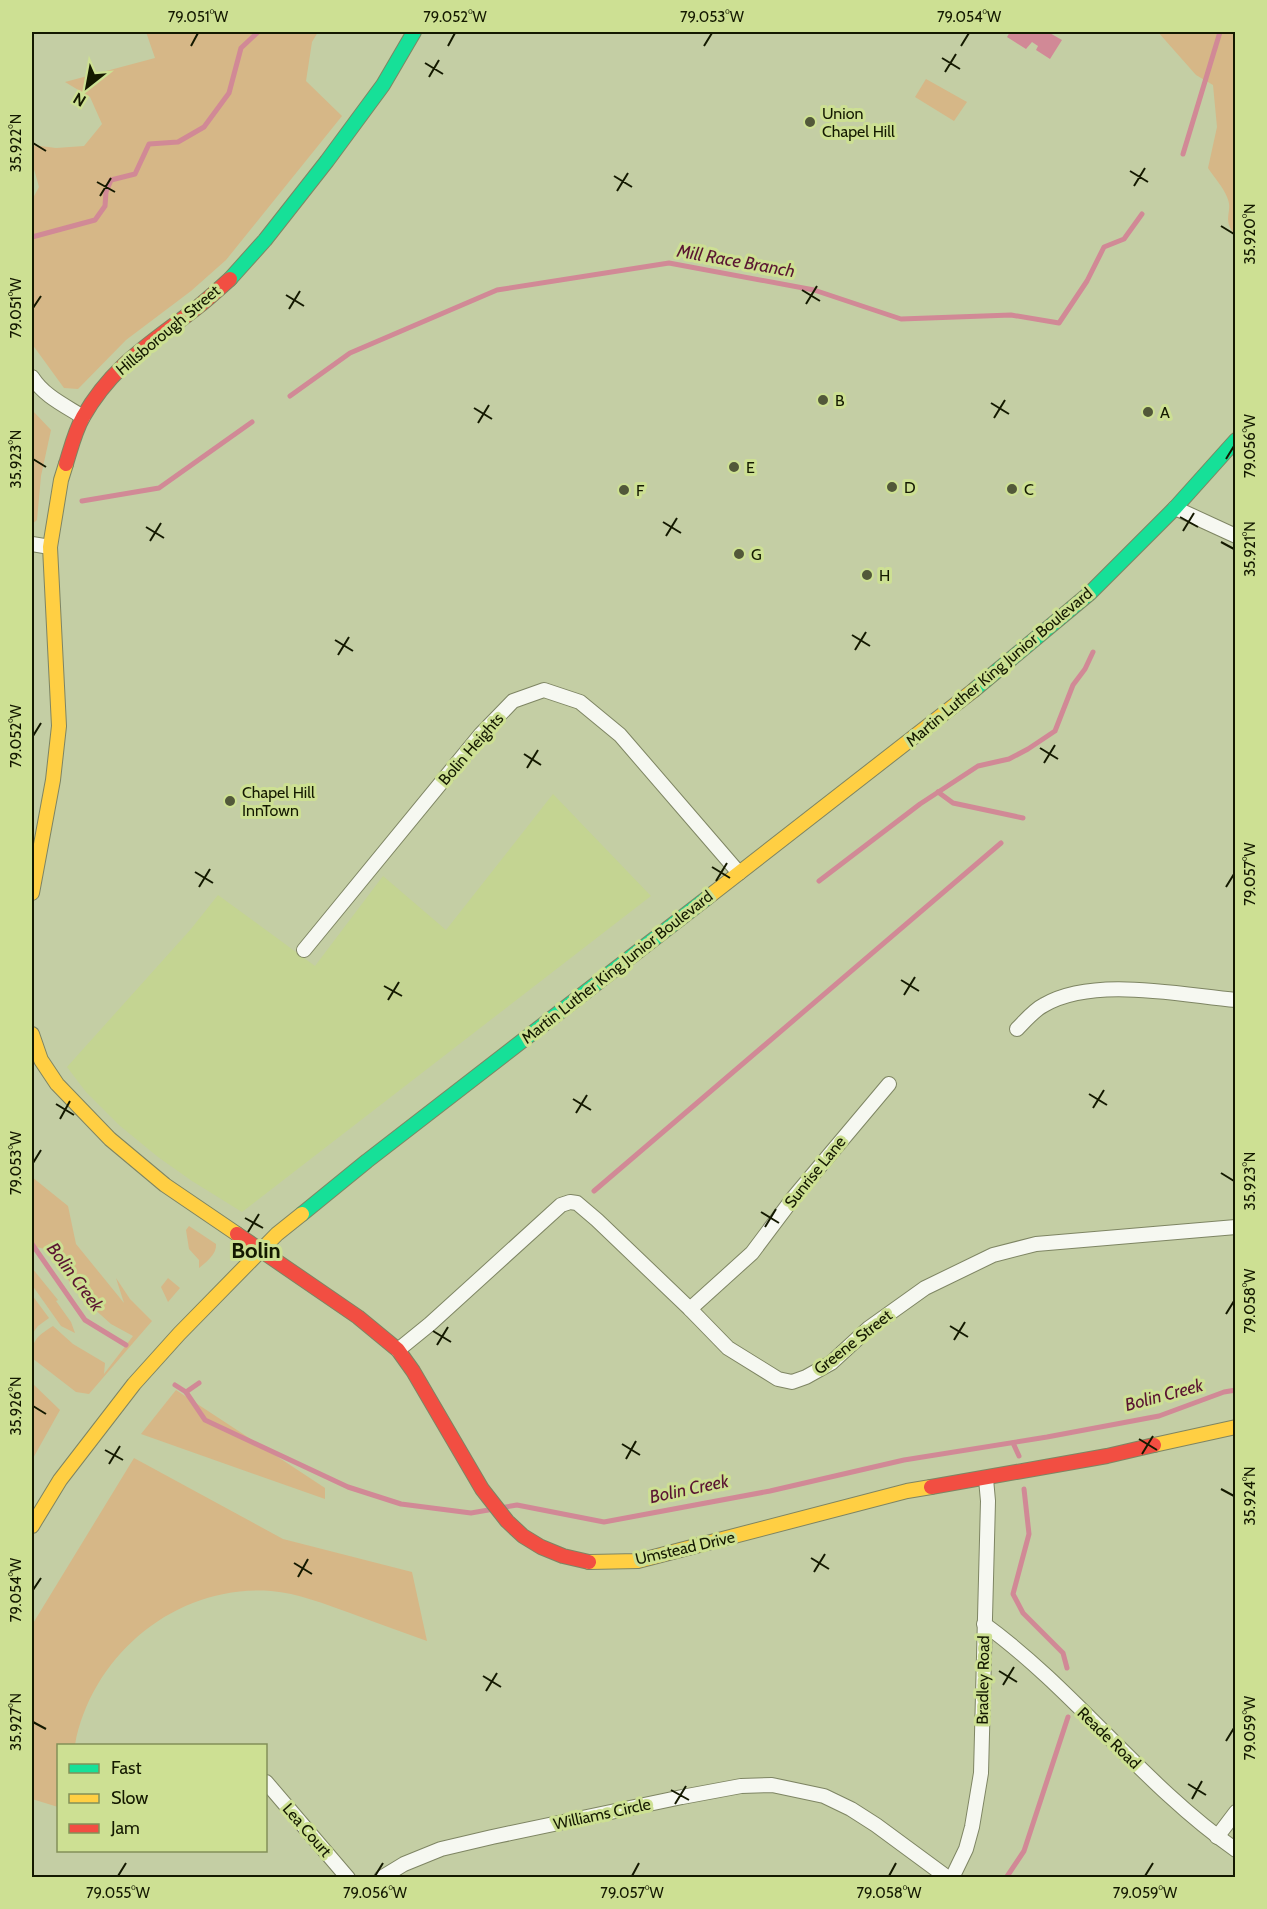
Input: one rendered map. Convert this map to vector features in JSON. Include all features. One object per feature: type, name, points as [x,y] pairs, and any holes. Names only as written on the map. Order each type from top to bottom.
[{"type":"street","name":"Hillsborough Street","points":[[32,893],[53,780],[59,726],[50,547],[61,480],[69,451],[83,417],[104,385],[118,369],[231,278],[265,240],[383,85],[414,32]]},
{"type":"street","points":[[32,377],[50,397],[83,417]]},
{"type":"street","name":"Martin Luther King Junior Boulevard","points":[[32,1526],[60,1480],[134,1384],[178,1334],[277,1234],[367,1161],[996,673],[1090,593],[1175,508],[1236,440]]},
{"type":"street","points":[[1175,508],[1236,536]]},
{"type":"street","points":[[32,544],[50,547]]},
{"type":"street","name":"Bolin Heights","points":[[304,950],[481,734],[513,701],[544,690],[580,702],[620,735],[739,873]]},
{"type":"street","points":[[1017,1029],[1043,1005],[1079,992],[1105,989],[1150,991],[1236,1000]]},
{"type":"street","points":[[32,1034],[41,1060],[57,1084],[110,1139],[165,1185],[261,1250]]},
{"type":"street","name":"Sunrise Lane","points":[[690,1309],[752,1253],[794,1197],[889,1084]]},
{"type":"street","name":"Greene Street","points":[[398,1350],[430,1324],[561,1205],[570,1202],[577,1203],[597,1220],[728,1348],[778,1379],[792,1382],[831,1364],[869,1328],[925,1288],[993,1255],[1036,1244],[1236,1227]]},
{"type":"street","name":"Umstead Drive","points":[[261,1250],[371,1327],[398,1350],[413,1371],[482,1489],[494,1506],[523,1536],[563,1556],[589,1562],[638,1561],[907,1491],[1107,1456],[1236,1428]]},
{"type":"street","name":"Bradley Road","points":[[952,1878],[966,1849],[978,1802],[981,1773],[988,1501],[986,1479]]},
{"type":"street","name":"Reade Road","points":[[984,1624],[1036,1666],[1157,1785],[1216,1837],[1236,1850]]},
{"type":"street","name":"Lea Court","points":[[267,1783],[348,1878]]},
{"type":"street","name":"Williams Circle","points":[[381,1878],[404,1864],[441,1849],[682,1797],[741,1786],[772,1785],[824,1796],[851,1809],[948,1878]]},
{"type":"street","points":[[1216,1837],[1236,1812]]},
{"type":"shaded area","points":[[146,32],[318,32],[312,42],[306,81],[342,116],[226,260],[191,291],[126,340],[78,389],[64,388],[32,344],[32,200],[39,187],[32,162],[32,145],[56,148],[84,146],[102,124],[90,97],[65,82],[155,58]]},
{"type":"shaded area","points":[[1010,32],[1048,32],[1062,40],[1050,59],[1036,50],[1038,46],[1032,42],[1026,49],[1007,37]]},
{"type":"shaded area","points":[[1158,32],[1235,32],[1235,235],[1229,224],[1227,197],[1208,168],[1217,127],[1213,85],[1196,75]]},
{"type":"shaded area","points":[[926,79],[967,102],[954,121],[915,97]]},
{"type":"shaded area","points":[[32,410],[51,430],[41,476],[37,520],[32,524]]},
{"type":"shaded area","points":[[553,794],[651,896],[242,1212],[158,1157],[119,1125],[86,1092],[67,1067],[191,929],[218,895],[315,966],[383,876],[446,930]]},
{"type":"shaded area","points":[[32,1177],[68,1206],[76,1244],[124,1303],[116,1278],[130,1299],[152,1321],[89,1394],[76,1392],[32,1358],[33,1347],[37,1339],[53,1326],[73,1344],[105,1363],[104,1374],[133,1336],[111,1324],[82,1298],[45,1249],[32,1246]]},
{"type":"shaded area","points":[[189,1226],[216,1244],[213,1254],[199,1268],[199,1260],[189,1249],[186,1230]]},
{"type":"shaded area","points":[[32,1268],[58,1300],[56,1301],[71,1322],[75,1333],[61,1326],[32,1285]]},
{"type":"shaded area","points":[[168,1278],[180,1288],[168,1302],[161,1287]]},
{"type":"shaded area","points":[[32,1295],[49,1318],[32,1334]]},
{"type":"shaded area","points":[[32,1383],[60,1410],[32,1460]]},
{"type":"shaded area","points":[[176,1390],[325,1488],[325,1499],[141,1434]]},
{"type":"shaded area","points":[[134,1458],[283,1539],[412,1572],[427,1641],[311,1599],[291,1594],[271,1591],[236,1592],[203,1599],[172,1613],[144,1631],[120,1654],[100,1682],[84,1712],[75,1744],[57,1744],[57,1807],[32,1799],[32,1625]]},
{"type":"waterway","points":[[32,237],[95,220],[105,206],[106,192],[111,180],[135,174],[149,144],[178,142],[204,127],[229,93],[241,48],[258,32]]},
{"type":"waterway","name":"Mill Race Branch","points":[[1183,154],[1220,32]]},
{"type":"waterway","name":"Mill Race Branch","points":[[290,396],[350,353],[497,290],[669,263],[814,290],[901,319],[1011,315],[1059,323],[1087,281],[1104,247],[1124,239],[1142,214]]},
{"type":"waterway","name":"Mill Race Branch","points":[[82,501],[159,488],[252,422]]},
{"type":"waterway","points":[[819,881],[920,804],[978,766],[1009,759],[1055,731],[1073,685],[1085,669],[1093,652]]},
{"type":"waterway","points":[[938,792],[953,803],[1023,818]]},
{"type":"waterway","points":[[594,1191],[1001,843]]},
{"type":"waterway","name":"Bolin Creek","points":[[32,1244],[85,1320],[126,1345]]},
{"type":"waterway","points":[[186,1392],[199,1383]]},
{"type":"waterway","name":"Bolin Creek","points":[[175,1385],[186,1392],[205,1420],[348,1487],[401,1504],[471,1513],[517,1505],[604,1522],[770,1491],[904,1460],[1159,1416],[1224,1392],[1236,1390]]},
{"type":"waterway","points":[[1013,1443],[1019,1456]]},
{"type":"waterway","points":[[1024,1489],[1029,1534],[1013,1594],[1023,1613],[1063,1653],[1067,1668]]},
{"type":"waterway","points":[[1006,1878],[1024,1851],[1068,1717]]},
{"type":"traffic: fast","points":[[230,279],[265,240],[327,161],[383,85],[414,32]]},
{"type":"traffic: fast","points":[[974,690],[1090,593],[1175,508],[1236,440]]},
{"type":"traffic: fast","points":[[302,1214],[367,1161],[707,898]]},
{"type":"traffic: slow","points":[[32,893],[53,780],[59,726],[50,547],[61,480],[66,464]]},
{"type":"traffic: slow","points":[[707,898],[974,690]]},
{"type":"traffic: slow","points":[[32,1034],[41,1060],[57,1084],[110,1139],[165,1185],[237,1234]]},
{"type":"traffic: slow","points":[[32,1526],[60,1480],[134,1384],[179,1334],[277,1234],[302,1214]]},
{"type":"traffic: slow","points":[[1154,1445],[1236,1427]]},
{"type":"traffic: slow","points":[[589,1562],[638,1561],[907,1491],[931,1487]]},
{"type":"traffic: jam","points":[[66,464],[80,422],[107,382],[135,355],[230,279]]},
{"type":"traffic: jam","points":[[237,1234],[358,1317],[398,1350],[413,1371],[482,1489],[507,1521],[523,1536],[563,1556],[589,1562]]},
{"type":"traffic: jam","points":[[931,1487],[1107,1456],[1154,1445]]},
{"type":"place","name":"Union Chapel Hill","points":[[810,122]]},
{"type":"place","name":"B","points":[[823,400]]},
{"type":"place","name":"A","points":[[1148,412]]},
{"type":"place","name":"E","points":[[734,467]]},
{"type":"place","name":"D","points":[[892,487]]},
{"type":"place","name":"C","points":[[1012,489]]},
{"type":"place","name":"F","points":[[624,490]]},
{"type":"place","name":"G","points":[[739,554]]},
{"type":"place","name":"H","points":[[867,575]]},
{"type":"place","name":"Chapel Hill InnTown","points":[[230,801]]},
{"type":"district","name":"Bolin","points":[[256,1250]]}]
